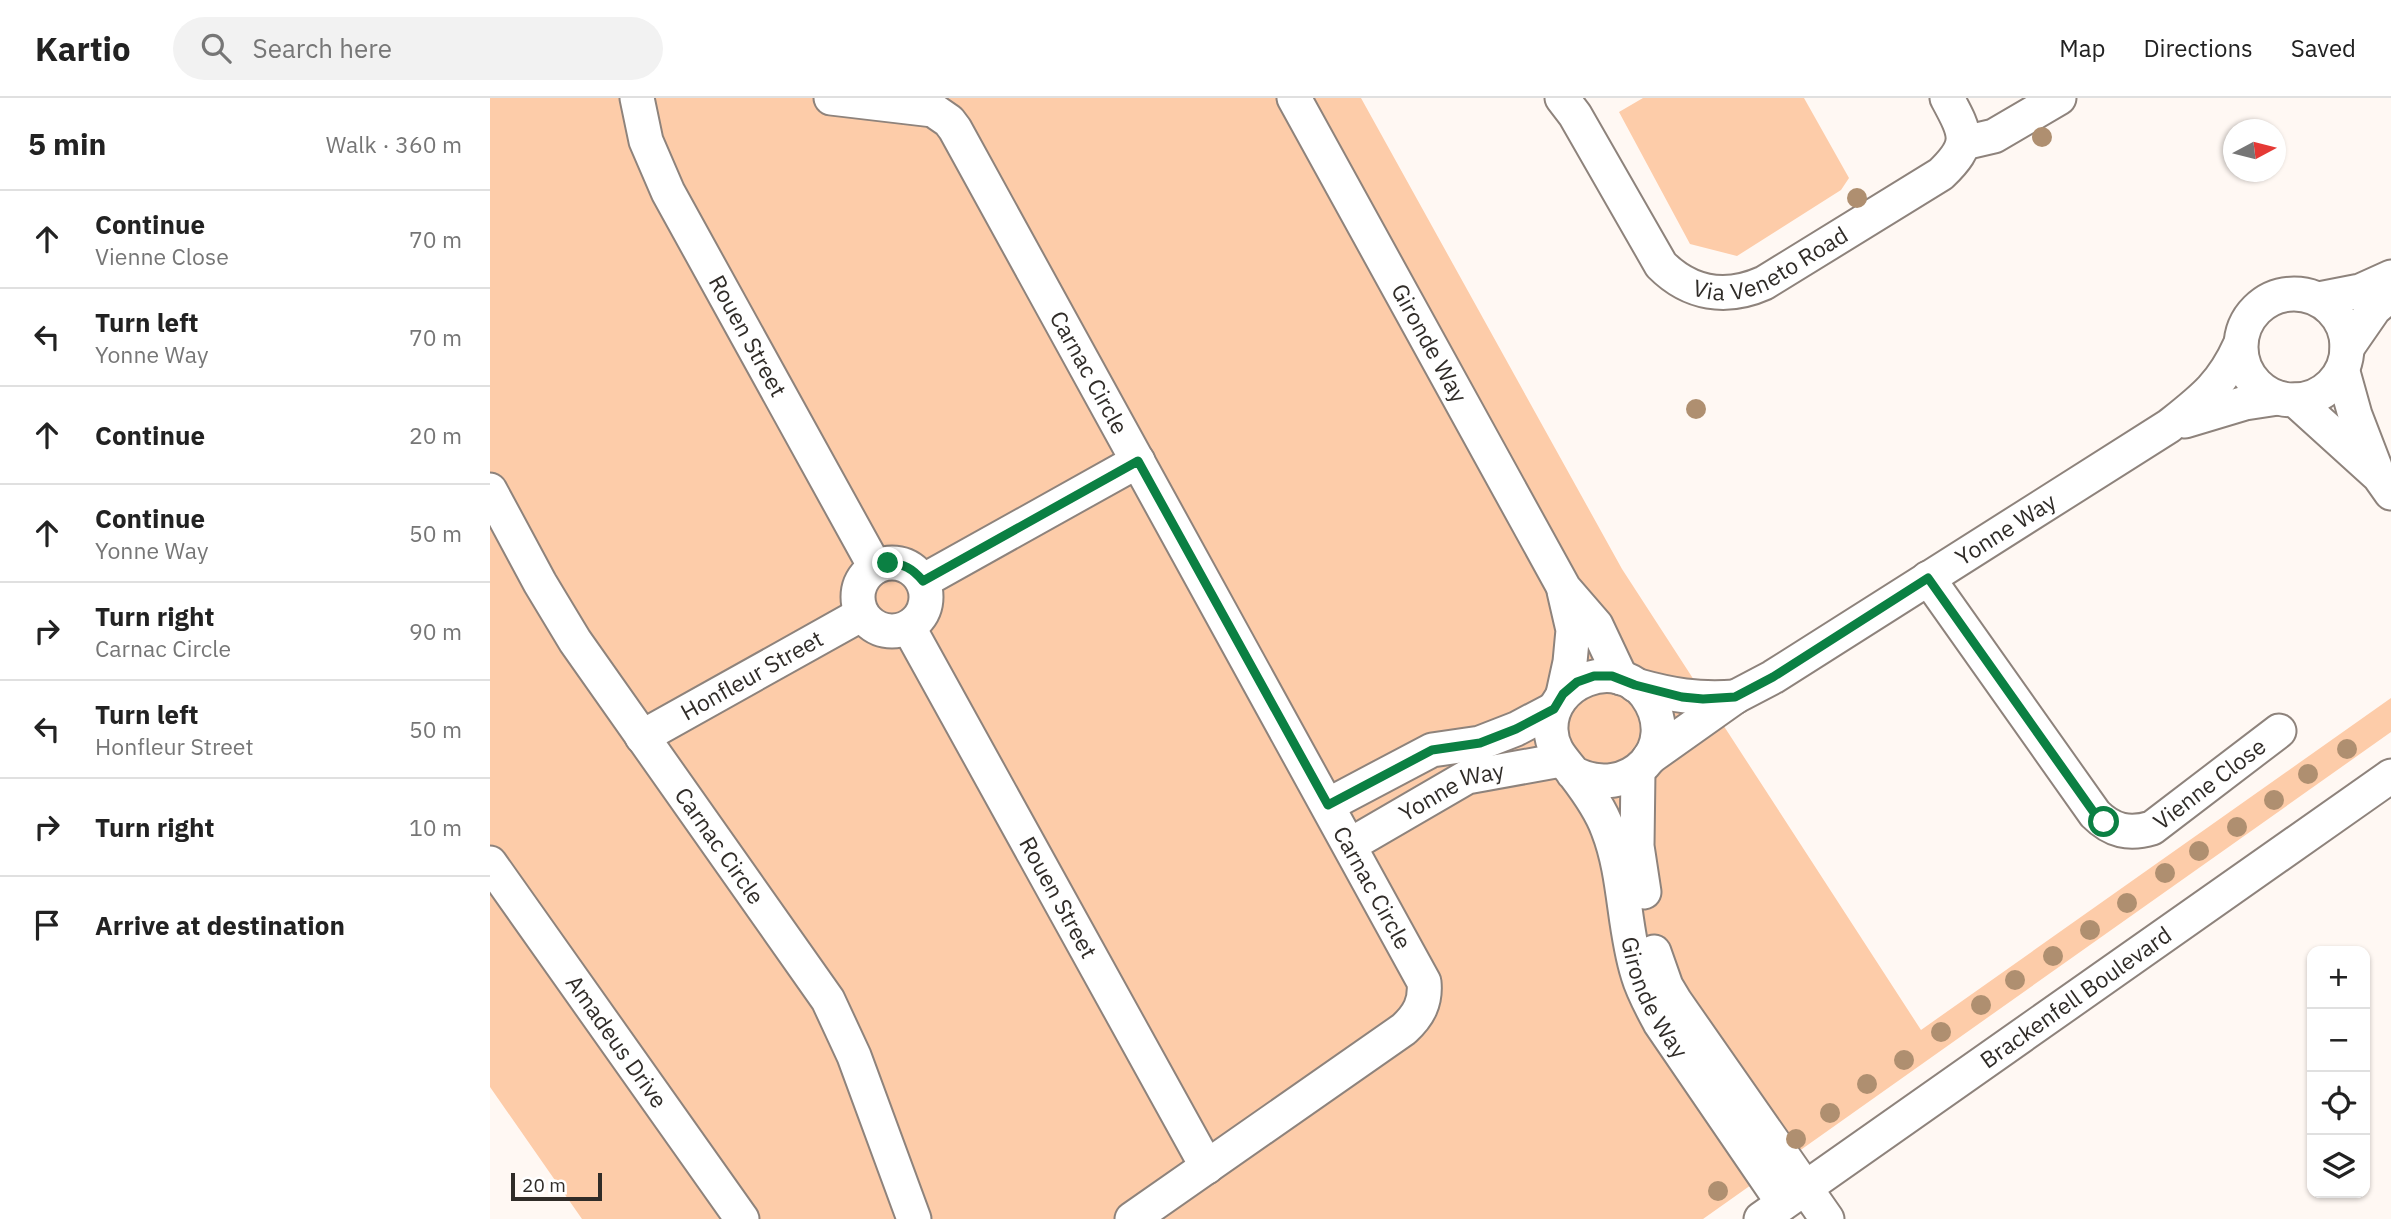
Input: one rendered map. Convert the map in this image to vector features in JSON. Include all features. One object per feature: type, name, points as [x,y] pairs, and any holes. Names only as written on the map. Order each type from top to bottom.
[{"type":"street","name":"Rouen Street","points":[[637,98],[646,141],[668,191],[875,567]]},
{"type":"street","name":"Carnac Circle","points":[[831,98],[923,108],[942,115],[949,121],[1350,845],[1420,973],[1425,991],[1420,1011],[1404,1029],[1132,1219]]},
{"type":"street","name":"Gironde Way","points":[[1294,98],[1564,588]]},
{"type":"street","name":"Via Veneto Road","points":[[1562,98],[1576,115],[1661,265],[1674,278],[1690,286],[1724,294],[1745,292],[1764,284],[1941,174],[1962,151],[1964,143]]},
{"type":"street","points":[[1947,98],[1961,129],[1964,143],[1994,136],[2059,98]]},
{"type":"street","points":[[2319,299],[2360,291],[2391,277]]},
{"type":"street","points":[[2301,293],[2319,299],[2333,310],[2343,325],[2345,360],[2355,415],[2385,484],[2286,399],[2262,390],[2250,378],[2242,362],[2240,345],[2244,327],[2253,312],[2267,300],[2283,294],[2301,293]]},
{"type":"street","points":[[2286,399],[2312,397],[2327,389],[2374,309],[2391,294]]},
{"type":"street","name":"Yonne Way","points":[[1644,765],[1735,697],[1773,677],[2169,426],[2211,392],[2230,369],[2240,345]]},
{"type":"street","name":"Yonne Way","points":[[2169,426],[2245,403],[2286,399]]},
{"type":"street","points":[[923,581],[1138,461]]},
{"type":"street","name":"Carnac Circle","points":[[490,490],[526,559],[568,630],[817,982],[838,1018],[855,1056],[914,1219]]},
{"type":"street","points":[[888,563],[902,564],[914,570],[923,581],[925,607],[919,619],[909,628],[891,632],[874,627],[862,614],[857,601],[859,588],[865,576],[875,567],[888,563]]},
{"type":"street","name":"Vienne Close","points":[[1928,578],[2095,814],[2114,829],[2126,832],[2152,828],[2279,731]]},
{"type":"street","points":[[1564,588],[1595,625],[1628,682]]},
{"type":"street","points":[[1559,702],[1577,682],[1594,676],[1612,676],[1628,682],[1644,692],[1654,707],[1658,724],[1657,742],[1644,765],[1623,780],[1606,783],[1588,780],[1567,766],[1553,745],[1551,727],[1570,662],[1573,630],[1564,588]]},
{"type":"street","name":"Honfleur Street","points":[[642,737],[862,614]]},
{"type":"street","name":"Rouen Street","points":[[909,628],[1207,1167]]},
{"type":"street","name":"Yonne Way","points":[[1628,682],[1682,697],[1735,697]]},
{"type":"street","name":"Yonne Way","points":[[1328,805],[1432,750],[1480,743],[1516,729],[1559,702]]},
{"type":"street","name":"Gironde Way","points":[[1644,765],[1637,846],[1656,963],[1783,1203]]},
{"type":"street","name":"Gironde Way","points":[[1567,766],[1596,806],[1609,830],[1637,974],[1648,1001],[1660,1023],[1783,1203]]},
{"type":"street","name":"Yonne Way","points":[[1350,845],[1467,777],[1567,766]]},
{"type":"street","name":"Brackenfell Boulevard","points":[[1783,1203],[2391,776]]},
{"type":"street","name":"Amadeus Drive","points":[[490,863],[742,1219]]},
{"type":"street","points":[[1783,1203],[1827,1219]]},
{"type":"shaded area","points":[[490,98],[1361,98],[1622,569],[1921,1030],[2391,698],[2391,732],[1703,1219],[582,1219],[490,1087]]},
{"type":"shaded area","points":[[1643,98],[1804,98],[1849,178],[1841,190],[1737,256],[1690,244],[1619,112]]},
{"type":"route","points":[[888,563],[902,564],[914,570],[923,581],[1138,461],[1328,805],[1432,750],[1480,743],[1516,729],[1554,709],[1563,694],[1577,682],[1594,676],[1612,676],[1682,697],[1735,697],[1773,677],[1928,578],[2095,814],[2104,822]]}]
